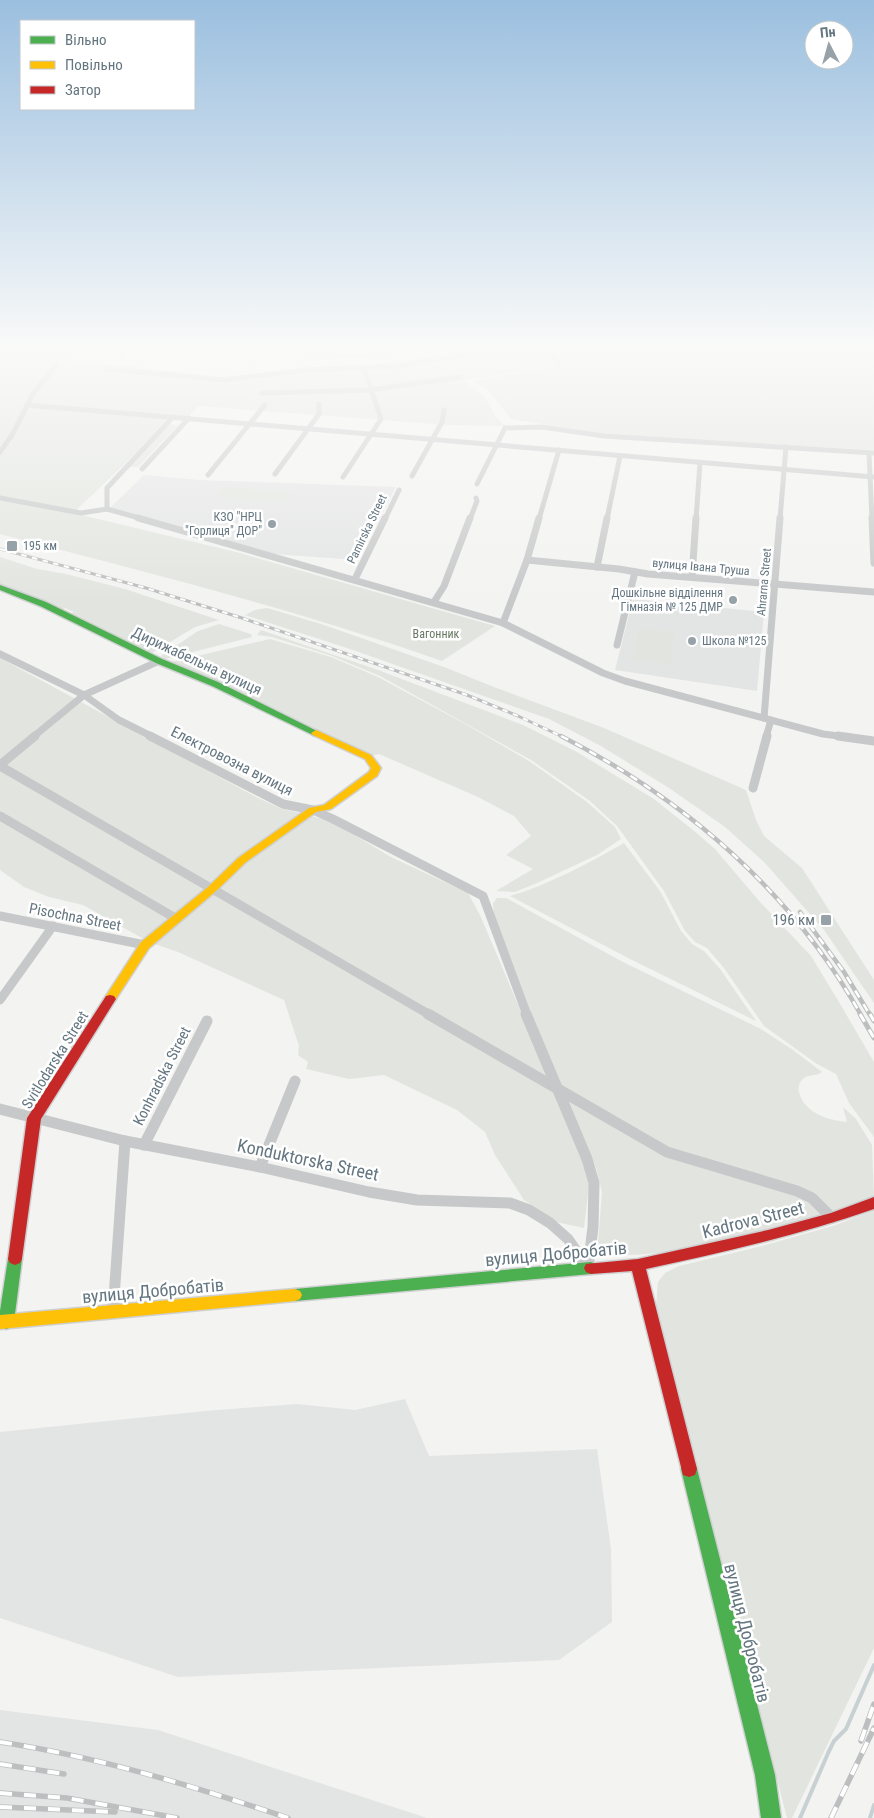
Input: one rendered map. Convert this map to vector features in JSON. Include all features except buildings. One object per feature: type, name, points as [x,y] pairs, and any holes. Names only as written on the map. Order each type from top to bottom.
[{"type":"street","points":[[0,452],[10,441],[14,432]]},
{"type":"street","points":[[107,509],[107,488],[159,432]]},
{"type":"street","points":[[142,469],[176,432]]},
{"type":"street","points":[[208,475],[242,432]]},
{"type":"street","points":[[275,474],[307,432]]},
{"type":"street","points":[[338,432],[872,477]]},
{"type":"street","points":[[343,477],[373,432]]},
{"type":"street","points":[[412,476],[437,432]]},
{"type":"street","points":[[478,484],[503,432]]},
{"type":"street","points":[[575,432],[604,436],[871,453],[874,563]]},
{"type":"street","name":"Ahrarna Street","points":[[753,788],[768,719],[776,584],[786,470],[786,447]]},
{"type":"street","points":[[503,623],[527,560],[559,450]]},
{"type":"street","points":[[597,567],[620,456]]},
{"type":"street","points":[[692,577],[700,463]]},
{"type":"street","name":"Pamirska Street","points":[[355,579],[399,490]]},
{"type":"street","points":[[0,498],[81,513],[107,509],[503,623],[604,673],[625,680],[823,734],[874,742]]},
{"type":"street","points":[[434,602],[444,586],[477,502],[476,498]]},
{"type":"street","name":"вулиця Івана Труша","points":[[527,560],[636,572],[874,592]]},
{"type":"street","points":[[617,645],[636,572]]},
{"type":"street","name":"Дирижабельна вулиця","points":[[0,587],[43,604],[159,661],[215,684],[303,727],[354,749],[368,757],[376,768]]},
{"type":"street","name":"Електровозна вулиця","points":[[0,654],[84,695],[119,720],[214,770],[283,804],[313,810],[333,819],[483,896],[515,987],[556,1086]]},
{"type":"street","points":[[159,661],[84,695],[0,765],[556,1086],[619,1126],[667,1152],[797,1191],[812,1198],[832,1218]]},
{"type":"street","name":"Svitlodarska Street","points":[[3,1322],[34,1118],[145,945],[212,889],[242,860],[313,810],[328,807],[374,774],[376,768]]},
{"type":"street","points":[[0,816],[176,919]]},
{"type":"street","name":"Pisochna Street","points":[[0,916],[145,945]]},
{"type":"street","points":[[0,1000],[53,926]]},
{"type":"street","name":"Konhradska Street","points":[[144,1145],[207,1021]]},
{"type":"street","points":[[260,1166],[295,1081]]},
{"type":"street","points":[[556,1086],[587,1159],[594,1183],[594,1219],[588,1268]]},
{"type":"street","name":"Konduktorska Street","points":[[0,1109],[125,1141],[260,1166],[369,1192],[417,1200],[510,1203],[529,1210],[550,1223],[568,1239],[588,1268]]},
{"type":"street","points":[[113,1312],[125,1141]]},
{"type":"street","name":"Kadrova Street","points":[[638,1265],[768,1236],[832,1218],[874,1203]]},
{"type":"street","name":"вулиця Добробатів","points":[[3,1322],[638,1265],[765,1775],[772,1818]]},
{"type":"shaded area","name":"КЗО \"НРЦ \"Горлиця\" ДОР\"","points":[[144,475],[199,480],[396,487],[357,560],[274,554],[110,508]]},
{"type":"shaded area","name":"Школа №125","points":[[633,599],[764,612],[757,691],[615,670]]},
{"type":"shaded area","points":[[405,1399],[429,1456],[597,1449],[611,1549],[612,1622],[559,1660],[178,1677],[0,1618],[0,1432],[205,1411],[297,1404],[355,1410]]},
{"type":"shaded area","points":[[0,1710],[158,1730],[427,1818],[0,1818]]},
{"type":"green space","name":"Вагонник","points":[[0,432],[155,432],[129,460],[73,513],[236,552],[495,626],[442,661],[388,642],[278,609],[0,534]]},
{"type":"green space","points":[[162,432],[171,432],[138,467],[129,467]]},
{"type":"green space","name":"Вагонник","points":[[592,432],[874,432],[874,450],[624,437]]},
{"type":"green space","points":[[224,487],[293,492],[286,503],[217,498]]},
{"type":"green space","points":[[0,557],[37,569],[66,574],[125,589],[219,620],[195,627],[152,653],[70,614],[74,612],[65,608],[60,610],[0,585]]},
{"type":"green space","points":[[267,608],[321,624],[444,667],[604,728],[746,790],[756,820],[764,836],[802,868],[874,980],[874,1003],[824,930],[765,863],[725,827],[669,788],[601,746],[549,719],[350,649],[245,615],[255,610]]},
{"type":"green space","points":[[219,624],[251,634],[252,637],[165,659],[161,656],[198,631]]},
{"type":"green space","points":[[639,629],[675,632],[671,664],[633,660]]},
{"type":"green space","points":[[261,630],[378,670],[523,725],[577,752],[654,799],[693,830],[715,849],[760,902],[811,956],[839,1002],[874,1062],[874,1137],[849,1103],[836,1074],[817,1064],[764,1026],[724,968],[707,948],[695,942],[685,931],[664,891],[617,826],[590,801],[531,760],[380,676],[332,656],[272,637],[257,635]]},
{"type":"green space","points":[[270,639],[331,657],[378,677],[467,725],[529,761],[587,802],[615,827],[621,839],[597,855],[537,883],[515,892],[496,891],[533,869],[506,855],[531,836],[514,816],[478,797],[379,754],[371,756],[171,662]]},
{"type":"green space","points":[[0,658],[258,798],[280,808],[331,821],[391,857],[468,893],[480,915],[584,1160],[589,1186],[584,1228],[556,1222],[524,1200],[495,1155],[485,1132],[457,1110],[384,1075],[349,1079],[306,1069],[308,1062],[298,1055],[299,1046],[284,1000],[178,952],[149,942],[83,905],[49,897],[24,887],[0,870]]},
{"type":"green space","points":[[624,843],[660,891],[681,931],[692,944],[704,951],[720,969],[756,1021],[628,958],[510,896],[554,880]]},
{"type":"green space","points":[[497,898],[506,898],[623,962],[761,1029],[822,1072],[803,1079],[799,1085],[799,1092],[806,1105],[818,1114],[847,1122],[843,1107],[856,1119],[872,1145],[874,1198],[810,1221],[742,1240],[672,1252],[604,1255],[598,1243],[602,1192],[596,1168],[519,986],[494,919],[493,903]]},
{"type":"green space","points":[[874,1210],[874,1648],[792,1818],[787,1818],[656,1307],[658,1282],[665,1273],[679,1266],[762,1246],[836,1225]]},
{"type":"waterway","points":[[800,1818],[829,1751],[834,1741],[846,1729],[874,1665]]},
{"type":"waterway","points":[[870,1818],[874,1805]]},
{"type":"railway","points":[[0,549],[146,588],[242,618],[467,695],[562,736]]},
{"type":"railway","points":[[562,736],[607,761],[651,789],[693,820],[732,853],[769,890],[803,929],[833,970],[861,1015]]},
{"type":"railway","points":[[800,912],[844,972],[870,1015]]},
{"type":"railway","points":[[860,1014],[874,1038]]},
{"type":"railway","points":[[870,1014],[874,1021]]},
{"type":"railway","points":[[861,1741],[874,1704]]},
{"type":"railway","points":[[831,1818],[874,1728]]},
{"type":"railway","points":[[0,1742],[110,1764],[288,1818]]},
{"type":"railway","points":[[0,1764],[64,1774]]},
{"type":"railway","points":[[0,1793],[67,1798],[177,1818]]},
{"type":"railway","points":[[0,1807],[115,1812]]},
{"type":"traffic: fast","points":[[0,587],[43,604],[159,661],[215,684],[316,733]]},
{"type":"traffic: fast","points":[[6,1322],[15,1259]]},
{"type":"traffic: fast","points":[[295,1295],[591,1268]]},
{"type":"traffic: fast","points":[[689,1469],[765,1775],[771,1818]]},
{"type":"traffic: slow","points":[[110,999],[145,945],[212,889],[242,860],[313,810],[327,807],[373,774],[376,768],[368,757],[316,733]]},
{"type":"traffic: slow","points":[[0,1322],[295,1295]]},
{"type":"traffic: jam","points":[[15,1259],[34,1118],[110,999]]},
{"type":"traffic: jam","points":[[591,1268],[638,1265],[768,1236],[832,1218],[874,1203]]},
{"type":"traffic: jam","points":[[638,1265],[689,1469]]},
{"type":"place","name":"КЗО \"НРЦ \"Горлиця\" ДОР\"","points":[[272,524]]},
{"type":"place","name":"195 км","points":[[12,546]]},
{"type":"place","name":"Дошкільне відділення Гімназія № 125 ДМР","points":[[733,600]]},
{"type":"place","name":"Школа №125","points":[[692,641]]},
{"type":"place","name":"196 км","points":[[826,920]]}]
